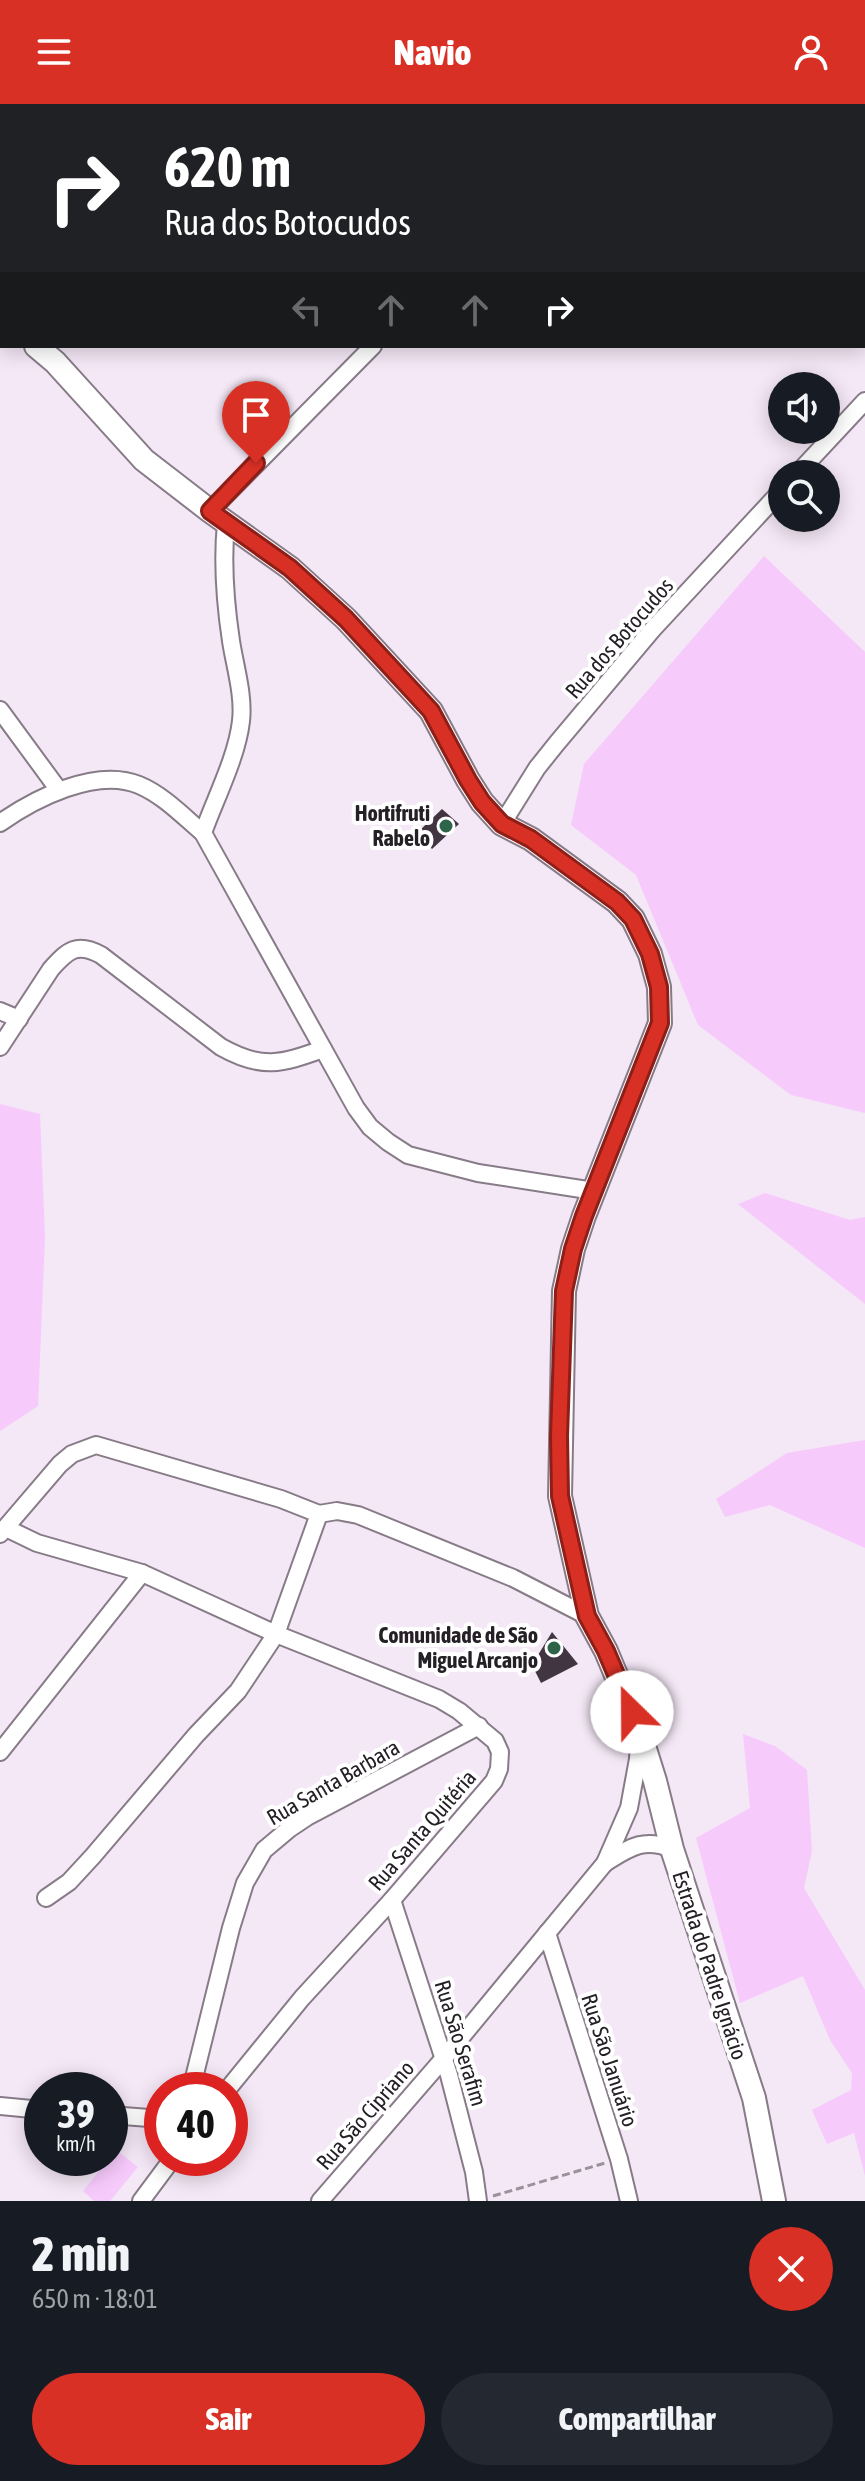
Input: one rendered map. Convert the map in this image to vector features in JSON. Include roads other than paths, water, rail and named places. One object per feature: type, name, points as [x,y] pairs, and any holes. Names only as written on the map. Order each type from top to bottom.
[{"type":"street","points":[[38,348],[55,362],[144,460],[290,568],[346,619],[431,711],[468,780],[502,824]]},
{"type":"street","points":[[203,833],[241,723],[241,700],[224,584],[218,517],[371,348]]},
{"type":"street","points":[[810,460],[865,401]]},
{"type":"street","name":"Rua dos Botocudos","points":[[502,824],[537,768],[557,743],[652,630],[768,505]]},
{"type":"street","points":[[0,710],[58,789]]},
{"type":"street","points":[[0,823],[58,789],[113,781],[137,784],[163,799],[203,833],[370,1127],[408,1155],[478,1173],[594,1191]]},
{"type":"street","name":"Estrada do Padre Ignácio","points":[[502,824],[531,839],[617,902],[633,919],[650,954],[659,987],[660,1023],[573,1249],[564,1291],[560,1496],[587,1616],[606,1651],[639,1730],[672,1849],[754,2098],[774,2201]]},
{"type":"street","points":[[0,1047],[60,958],[74,949],[87,948],[113,964],[221,1047],[242,1059],[267,1064],[323,1049]]},
{"type":"street","points":[[0,1011],[19,1019]]},
{"type":"street","points":[[3,1531],[60,1464],[72,1454],[96,1445],[281,1499],[319,1514],[337,1511],[358,1515],[513,1578],[587,1616]]},
{"type":"street","points":[[46,1898],[69,1882],[238,1691],[276,1634],[319,1514]]},
{"type":"street","name":"Rua Santa Quitéria","points":[[3,1531],[142,1573],[276,1634],[439,1699],[479,1726],[495,1741],[500,1752],[499,1769],[494,1781],[392,1900],[302,1998],[242,2072]]},
{"type":"street","points":[[0,1752],[142,1573]]},
{"type":"street","name":"Rua Santa Barbara","points":[[196,2072],[239,1898],[264,1850],[307,1817],[479,1726]]},
{"type":"street","points":[[605,1863],[629,1808],[638,1759],[639,1730]]},
{"type":"street","points":[[605,1863],[646,1843],[659,1843],[672,1849]]},
{"type":"street","name":"Rua São Cipriano","points":[[320,2201],[444,2058],[605,1863]]},
{"type":"street","name":"Rua São Serafim","points":[[392,1900],[444,2058],[463,2126],[478,2201]]},
{"type":"street","name":"Rua São Januário","points":[[547,1933],[619,2159],[629,2201]]},
{"type":"street","points":[[0,2106],[24,2108]]},
{"type":"street","points":[[141,2201],[160,2176]]},
{"type":"place","name":"Hortifruti Rabelo","points":[[446,826]]},
{"type":"place","name":"Comunidade de São Miguel Arcanjo","points":[[554,1648]]}]
